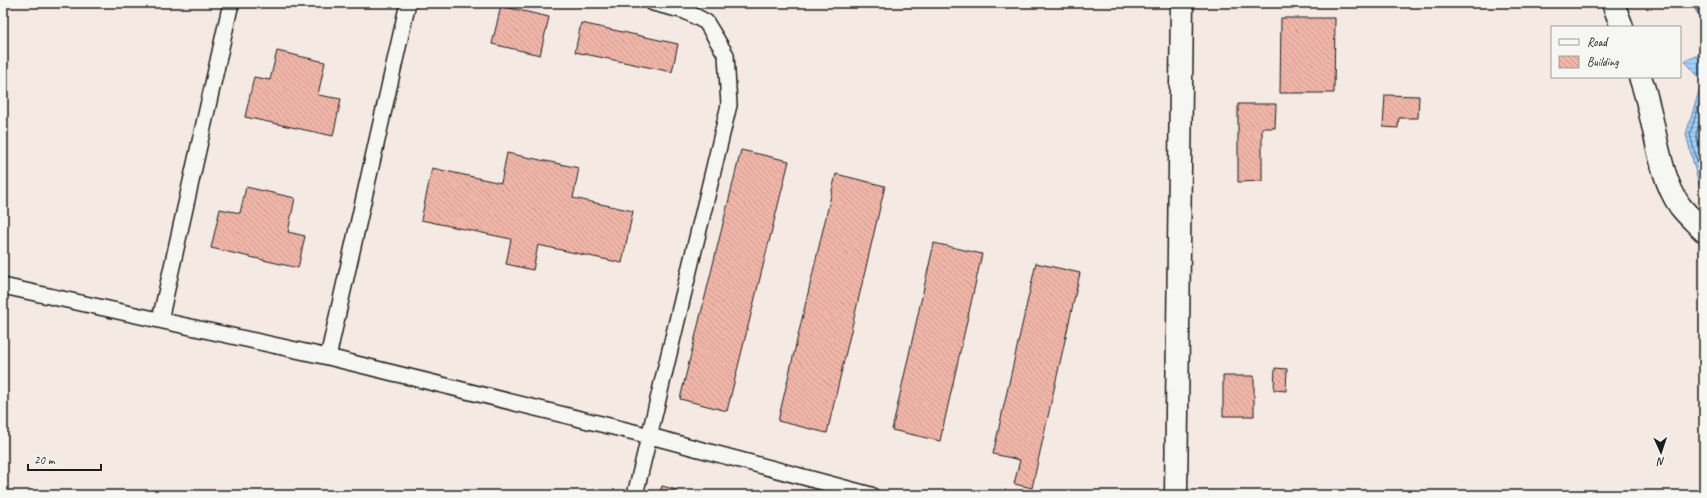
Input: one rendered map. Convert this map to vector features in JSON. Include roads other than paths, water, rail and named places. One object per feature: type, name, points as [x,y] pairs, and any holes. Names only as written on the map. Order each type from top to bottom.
[{"type":"street","points":[[1176,495],[1182,3]]},
{"type":"street","points":[[1613,3],[1622,26]]},
{"type":"street","points":[[1640,78],[1647,94],[1667,180],[1680,206],[1704,231]]},
{"type":"lane","points":[[160,320],[231,3]]},
{"type":"lane","points":[[328,357],[408,3]]},
{"type":"lane","points":[[636,495],[729,105],[726,55],[706,22],[685,11],[653,3]]},
{"type":"lane","points":[[3,286],[328,357],[650,436],[849,492],[871,495]]},
{"type":"water","points":[[1704,52],[1704,205],[1686,134],[1702,81],[1685,61]]},
{"type":"waterway","points":[[1695,3],[1704,19]]}]
